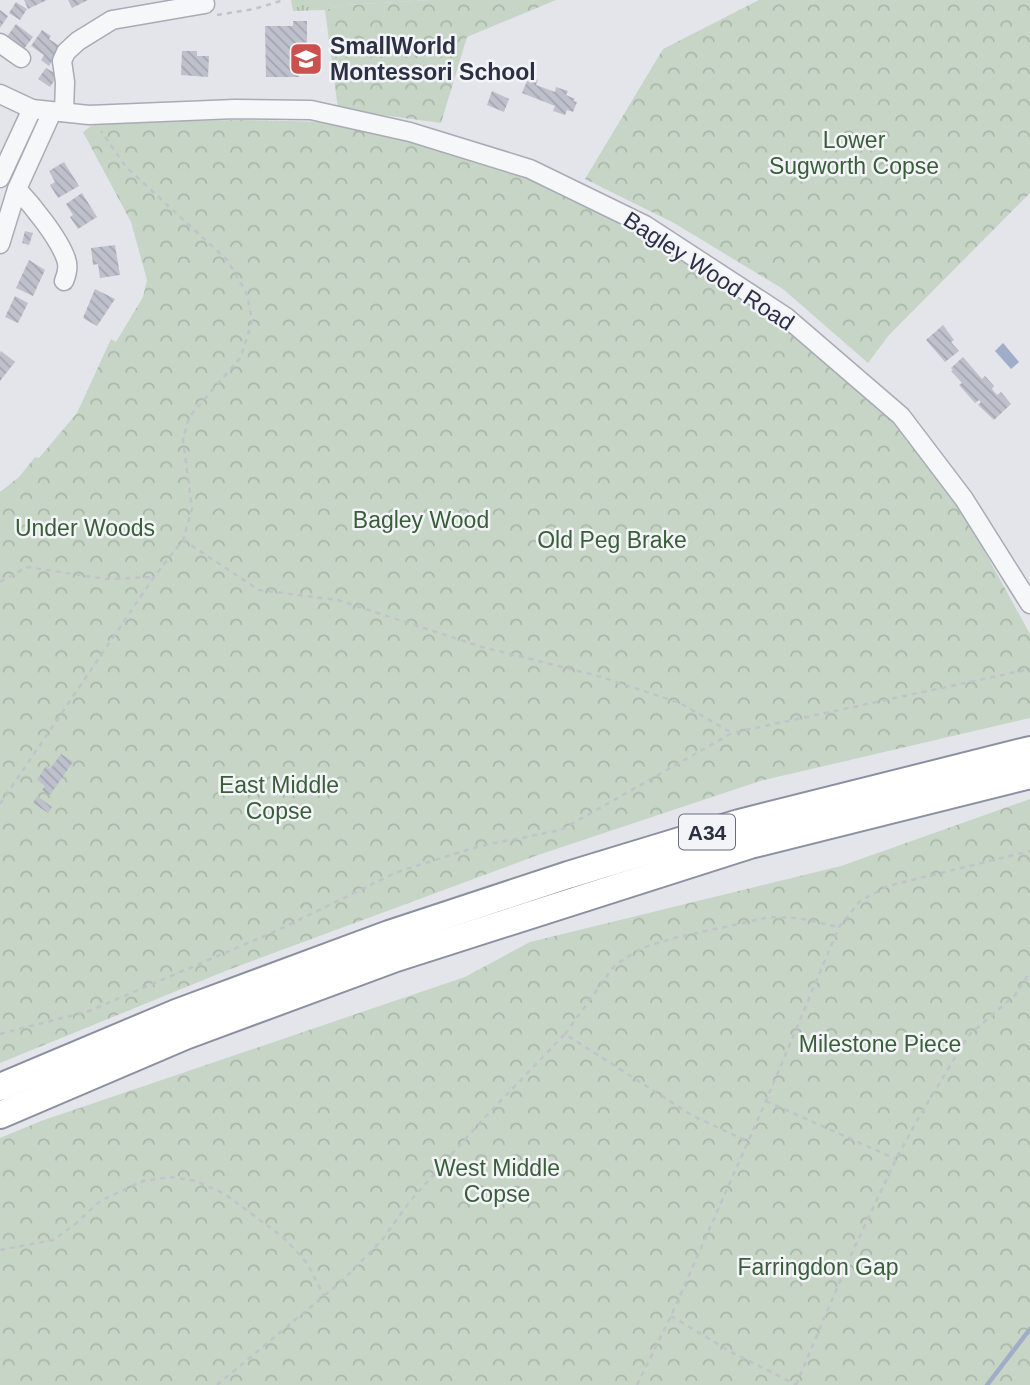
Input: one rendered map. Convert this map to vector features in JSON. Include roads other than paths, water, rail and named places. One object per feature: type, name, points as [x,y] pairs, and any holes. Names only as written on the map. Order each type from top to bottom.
[{"type":"highway","name":"A34","points":[[0,1087],[188,1008],[390,934],[568,875],[739,822],[1030,750]]},
{"type":"highway","name":"A34","points":[[0,1115],[185,1037],[397,958],[750,845],[1030,775]]},
{"type":"street","points":[[0,244],[17,189],[58,112],[65,82],[62,61],[66,52],[78,41],[112,20],[210,10]]},
{"type":"street","points":[[0,43],[21,58]]},
{"type":"street","name":"Bagley Wood Road","points":[[0,94],[32,109],[89,115],[236,109],[311,110],[410,132],[530,169],[645,225],[786,317],[901,416],[964,499],[1030,604]]},
{"type":"street","points":[[0,178],[32,109]]},
{"type":"street","points":[[17,189],[35,208],[66,260],[69,277]]},
{"type":"water","points":[[1003,343],[1019,362],[1011,369],[995,351]]},
{"type":"waterway","points":[[987,1385],[1030,1329]]},
{"type":"place","name":"SmallWorld Montessori School","points":[[306,59]]},
{"type":"park label","name":"Lower Sugworth Copse","points":[[854,153]]},
{"type":"park label","name":"Bagley Wood","points":[[421,520]]},
{"type":"park label","name":"Under Woods","points":[[85,528]]},
{"type":"park label","name":"Old Peg Brake","points":[[612,540]]},
{"type":"park label","name":"East Middle Copse","points":[[279,798]]},
{"type":"park label","name":"Milestone Piece","points":[[880,1044]]},
{"type":"park label","name":"West Middle Copse","points":[[497,1181]]},
{"type":"park label","name":"Farringdon Gap","points":[[818,1267]]}]
